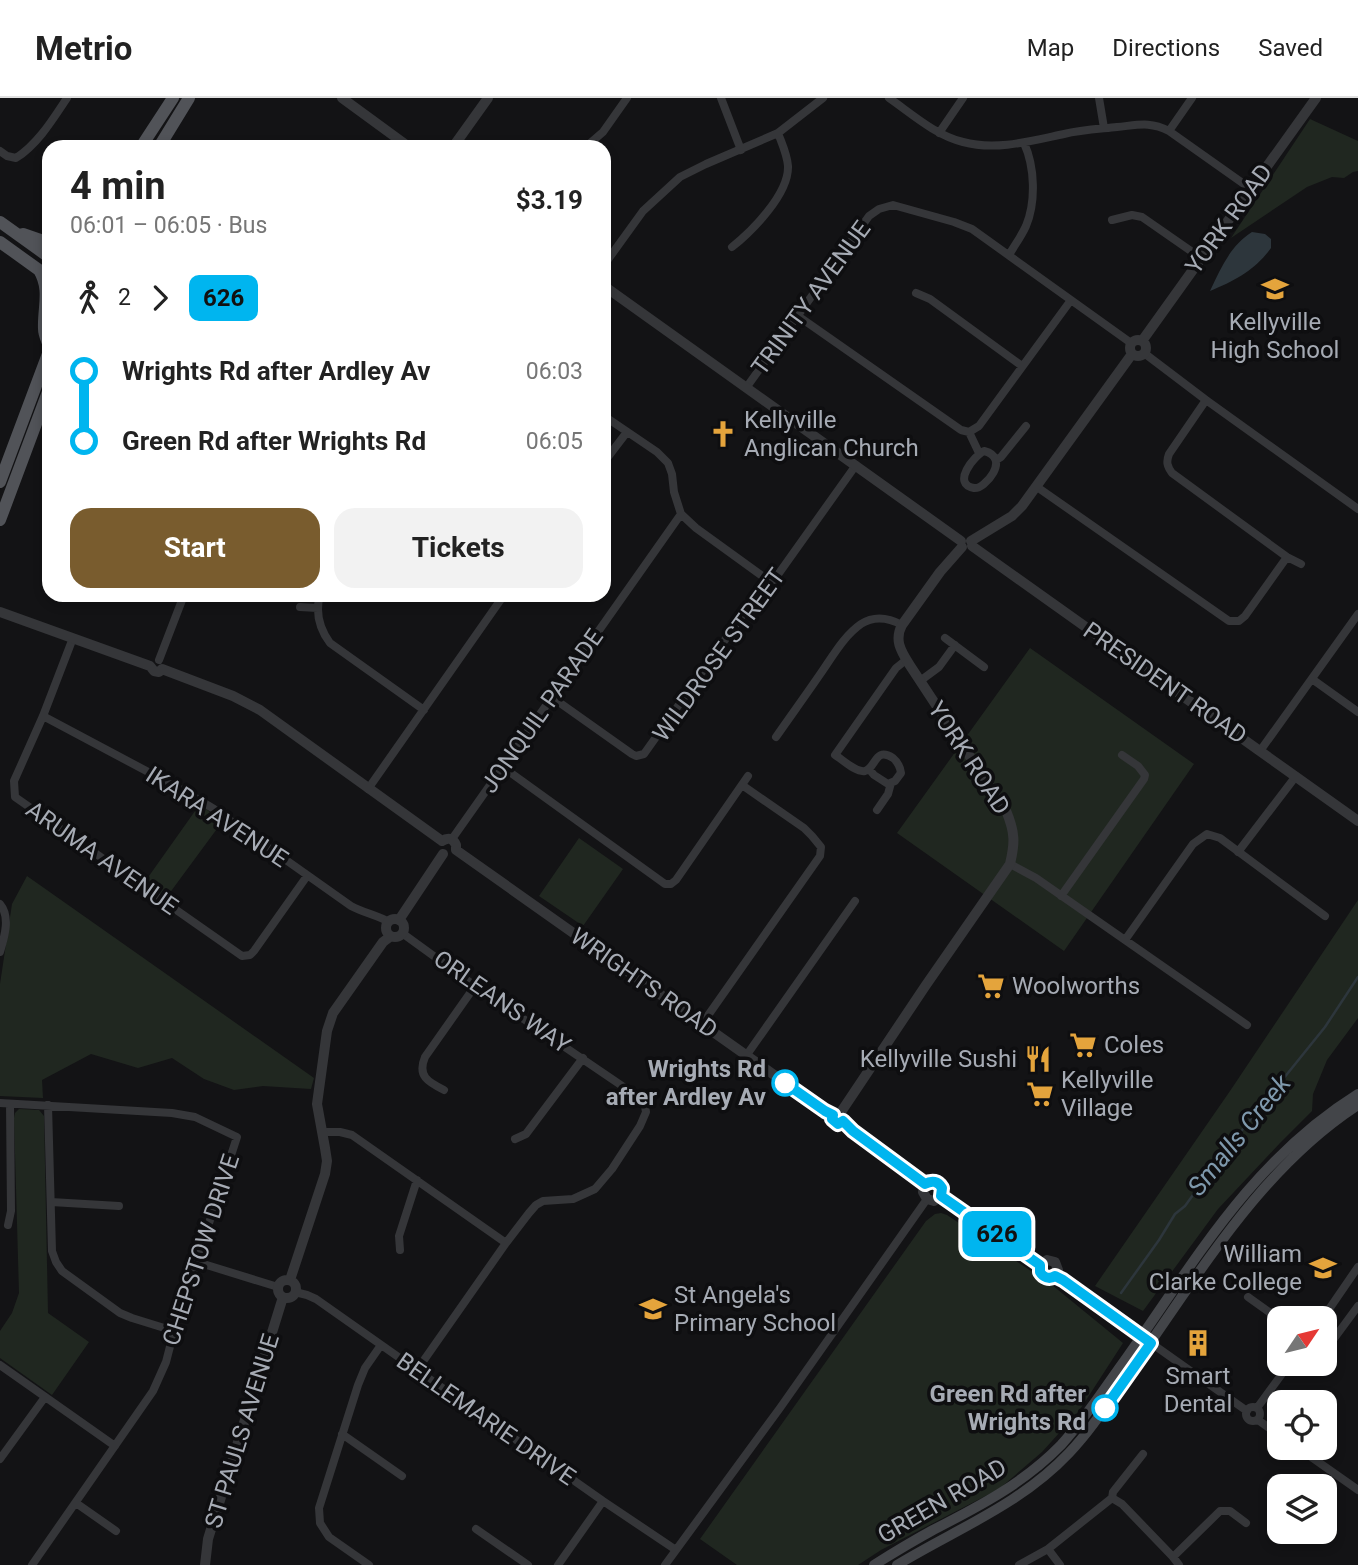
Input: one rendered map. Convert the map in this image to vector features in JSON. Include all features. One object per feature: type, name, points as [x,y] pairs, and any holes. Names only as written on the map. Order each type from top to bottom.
[{"type":"main road","points":[[146,140],[173,98]]},
{"type":"main road","points":[[163,140],[189,98]]},
{"type":"main road","points":[[0,222],[42,252]]},
{"type":"main road","points":[[16,233],[42,240]]},
{"type":"main road","points":[[0,242],[42,273]]},
{"type":"main road","points":[[0,482],[42,370]]},
{"type":"main road","points":[[0,520],[42,408]]},
{"type":"main road","name":"GREEN ROAD","points":[[897,1565],[1009,1503],[1070,1453],[1092,1426],[1211,1236],[1244,1193],[1302,1135],[1358,1094]]},
{"type":"main road","name":"GREEN ROAD","points":[[874,1565],[1004,1492],[1035,1469],[1084,1418],[1253,1200],[1310,1142],[1358,1105]]},
{"type":"street","points":[[0,151],[16,158],[33,144],[67,98]]},
{"type":"street","points":[[342,98],[399,140]]},
{"type":"street","points":[[458,140],[488,98]]},
{"type":"street","points":[[594,140],[603,132],[627,98]]},
{"type":"street","points":[[721,98],[741,150]]},
{"type":"street","points":[[611,255],[643,211],[680,177],[778,134],[823,98]]},
{"type":"street","points":[[889,98],[939,134],[971,144],[1024,143],[1066,133],[1149,124],[1169,131],[1251,189]]},
{"type":"street","points":[[939,134],[963,98]]},
{"type":"street","points":[[1099,98],[1104,128]]},
{"type":"street","points":[[1169,131],[1192,98]]},
{"type":"street","name":"YORK ROAD","points":[[1142,341],[1315,98]]},
{"type":"street","points":[[732,247],[751,231],[781,192],[787,178],[787,157],[778,134]]},
{"type":"street","points":[[1009,255],[1026,226],[1032,205],[1031,169],[1024,143]]},
{"type":"street","name":"TRINITY AVENUE","points":[[746,388],[869,216],[886,206],[900,206],[963,224],[1071,300],[1131,349]]},
{"type":"street","points":[[1112,220],[1132,215],[1142,217],[1201,258]]},
{"type":"street","name":"PRESIDENT ROAD","points":[[611,291],[1358,821]]},
{"type":"street","points":[[916,293],[930,299],[1022,366]]},
{"type":"street","points":[[798,316],[961,430],[972,431],[979,426],[1071,300]]},
{"type":"street","points":[[776,737],[853,631],[862,623],[876,618],[890,619],[902,625],[940,572],[966,544],[1012,516],[1037,486],[1137,340],[1146,345],[1144,353],[1139,356],[1131,349]]},
{"type":"street","points":[[1144,353],[1358,509]]},
{"type":"street","points":[[1206,400],[1163,465],[1287,557],[1301,564]]},
{"type":"street","points":[[611,421],[657,452],[668,463],[681,514],[772,583]]},
{"type":"street","points":[[996,460],[1002,457],[1026,426]]},
{"type":"street","points":[[972,431],[982,452]]},
{"type":"street","points":[[611,452],[626,432]]},
{"type":"street","points":[[982,452],[992,454],[996,460],[996,468],[984,485],[974,488],[964,477],[982,452]]},
{"type":"street","name":"WILDROSE STREET","points":[[553,698],[632,754],[644,754],[744,613],[772,583],[856,465]]},
{"type":"street","points":[[1037,486],[1223,618],[1237,625],[1287,557]]},
{"type":"street","name":"JONQUIL PARADE","points":[[450,843],[681,514]]},
{"type":"street","points":[[157,665],[181,602]]},
{"type":"street","points":[[318,602],[321,628],[330,643],[424,710]]},
{"type":"street","points":[[368,789],[500,602]]},
{"type":"street","points":[[300,607],[317,608]]},
{"type":"street","name":"WRIGHTS ROAD","points":[[0,612],[157,665],[260,710],[746,1056],[825,1111],[839,1116],[853,1131],[925,1184]]},
{"type":"street","points":[[1260,751],[1358,614]]},
{"type":"street","name":"YORK ROAD","points":[[839,1116],[1010,864],[1014,847],[1014,831],[1007,813],[906,660],[898,643],[902,625]]},
{"type":"street","name":"ARUMA AVENUE","points":[[73,638],[14,781],[15,797],[236,954],[246,956],[254,951],[307,876]]},
{"type":"street","points":[[945,638],[985,667]]},
{"type":"street","points":[[920,681],[940,667],[956,645]]},
{"type":"street","points":[[869,769],[886,783],[895,781],[901,773],[901,767],[890,756],[880,756],[864,771],[835,755],[896,668],[906,660]]},
{"type":"street","points":[[1312,679],[1358,712]]},
{"type":"street","name":"IKARA AVENUE","points":[[43,716],[214,809],[351,906],[364,913],[394,921]]},
{"type":"street","points":[[1061,896],[1145,775],[1141,768],[1122,755]]},
{"type":"street","points":[[504,768],[665,884],[676,880],[745,780],[812,836],[821,847],[820,856],[702,1024]]},
{"type":"street","points":[[1238,852],[1296,776]]},
{"type":"street","points":[[877,810],[888,794],[891,783]]},
{"type":"street","points":[[1125,940],[1193,844],[1207,834],[1220,838],[1325,916]]},
{"type":"street","points":[[391,936],[387,929],[443,854],[439,848],[450,843]]},
{"type":"street","points":[[1010,864],[1036,878],[1247,1025]]},
{"type":"street","points":[[746,1056],[855,901]]},
{"type":"street","points":[[0,904],[4,908],[6,918],[0,952]]},
{"type":"street","points":[[290,1280],[327,1161],[317,1104],[327,1031],[333,1013],[383,942],[402,933],[404,926],[394,921]]},
{"type":"street","name":"ORLEANS WAY","points":[[402,933],[634,1094],[645,1106],[646,1112],[612,1170],[595,1189],[573,1199],[544,1201],[536,1205],[506,1242],[417,1370]]},
{"type":"street","points":[[444,1090],[422,1074],[421,1067],[425,1057],[475,986]]},
{"type":"street","points":[[515,1139],[526,1134],[583,1058]]},
{"type":"street","name":"CHEPSTOW DRIVE","points":[[0,1103],[172,1112],[195,1118],[237,1137],[166,1362],[153,1391],[32,1565]]},
{"type":"street","points":[[8,1225],[11,1211],[10,1104]]},
{"type":"street","points":[[48,1105],[52,1251],[56,1262],[62,1271],[120,1313],[174,1331]]},
{"type":"street","points":[[322,1132],[352,1135],[506,1242]]},
{"type":"street","points":[[400,1250],[399,1236],[417,1180]]},
{"type":"street","points":[[937,1182],[942,1188],[941,1196],[934,1201],[927,1199],[923,1192],[925,1184],[937,1182]]},
{"type":"street","points":[[941,1196],[1040,1265],[1047,1260],[1055,1262],[1058,1270],[1055,1276],[1247,1411]]},
{"type":"street","points":[[665,1565],[780,1408],[927,1199]]},
{"type":"street","points":[[51,1202],[119,1206]]},
{"type":"street","points":[[197,1262],[278,1287]]},
{"type":"street","points":[[1331,1306],[1358,1267]]},
{"type":"street","points":[[290,1280],[294,1284],[295,1292],[292,1296],[283,1297],[278,1292],[278,1287],[281,1282],[290,1280]]},
{"type":"street","name":"BELLEMARIE DRIVE","points":[[295,1292],[316,1299],[676,1550]]},
{"type":"street","name":"ST PAULS AVENUE","points":[[205,1565],[208,1539],[283,1297]]},
{"type":"street","points":[[1248,1297],[1267,1310]]},
{"type":"street","points":[[1337,1335],[1358,1306]]},
{"type":"street","points":[[369,1565],[329,1537],[320,1524],[318,1508],[365,1367],[382,1345]]},
{"type":"street","points":[[0,1365],[115,1446]]},
{"type":"street","points":[[1257,1408],[1280,1376]]},
{"type":"street","points":[[0,1459],[45,1397]]},
{"type":"street","points":[[1247,1411],[1253,1407],[1257,1408]]},
{"type":"street","points":[[1257,1408],[1261,1414],[1258,1420]]},
{"type":"street","points":[[1247,1411],[1246,1416],[1250,1420],[1258,1420],[1267,1426]]},
{"type":"street","points":[[342,1434],[401,1476]]},
{"type":"street","points":[[1019,1565],[1048,1549],[1112,1498],[1143,1454]]},
{"type":"street","points":[[1315,1460],[1358,1490]]},
{"type":"street","points":[[1112,1498],[1122,1504],[1179,1565]]},
{"type":"street","points":[[558,1565],[603,1501]]},
{"type":"street","points":[[76,1503],[116,1531]]},
{"type":"street","points":[[1173,1557],[1220,1511],[1230,1511],[1246,1522]]},
{"type":"street","points":[[477,1529],[528,1565]]},
{"type":"street","points":[[1048,1549],[1060,1565]]},
{"type":"shaded area","points":[[1310,119],[1358,141],[1358,171],[1344,178],[1332,177],[1307,187],[1231,238]]},
{"type":"shaded area","points":[[1252,232],[1265,234],[1271,239],[1271,248],[1244,274],[1210,291],[1232,251]]},
{"type":"shaded area","points":[[1030,648],[1194,764],[1064,951],[897,833]]},
{"type":"shaded area","points":[[200,804],[222,822],[166,898],[144,883]]},
{"type":"shaded area","points":[[579,838],[623,869],[583,926],[539,896]]},
{"type":"shaded area","points":[[27,876],[314,1078],[311,1089],[263,1086],[234,1090],[204,1079],[172,1058],[138,1068],[91,1054],[42,1080],[43,1098],[0,1096],[0,984],[12,904]]},
{"type":"shaded area","points":[[1358,900],[1358,1018],[1327,1060],[1313,1094],[1312,1111],[1218,1209],[1143,1311],[1095,1286],[1230,1091]]},
{"type":"shaded area","points":[[19,1109],[39,1110],[44,1116],[48,1313],[89,1342],[52,1395],[0,1358],[0,1331],[12,1313],[19,1293],[14,1118]]},
{"type":"shaded area","points":[[941,1213],[1052,1285],[1123,1343],[1079,1411],[1042,1452],[999,1489],[881,1550],[858,1565],[737,1565],[700,1539],[926,1221]]},
{"type":"waterway","name":"Smalls Creek","points":[[1121,1293],[1175,1214],[1185,1206],[1222,1155],[1325,1027],[1358,977]]},
{"type":"bus line","name":"626","points":[[785,1083],[833,1115],[834,1122],[838,1124],[843,1121],[925,1184],[937,1182],[942,1188],[941,1196],[1040,1265],[1040,1272],[1044,1276],[1055,1276],[1063,1280],[1151,1343],[1105,1408]]},
{"type":"place","name":"Kellyville High School","points":[[1275,289]]},
{"type":"place","name":"Kellyville Anglican Church","points":[[723,434]]},
{"type":"place","name":"Woolworths","points":[[991,986]]},
{"type":"place","name":"Coles","points":[[1083,1045]]},
{"type":"place","name":"Kellyville Sushi","points":[[1038,1059]]},
{"type":"place","name":"Wrights Rd after Ardley Av","points":[[785,1083]]},
{"type":"place","name":"Kellyville Village","points":[[1040,1094]]},
{"type":"place","name":"William Clarke College","points":[[1323,1268]]},
{"type":"place","name":"St Angela's Primary School","points":[[653,1309]]},
{"type":"place","name":"Smart Dental","points":[[1198,1343]]},
{"type":"place","name":"Green Rd after Wrights Rd","points":[[1105,1408]]}]
